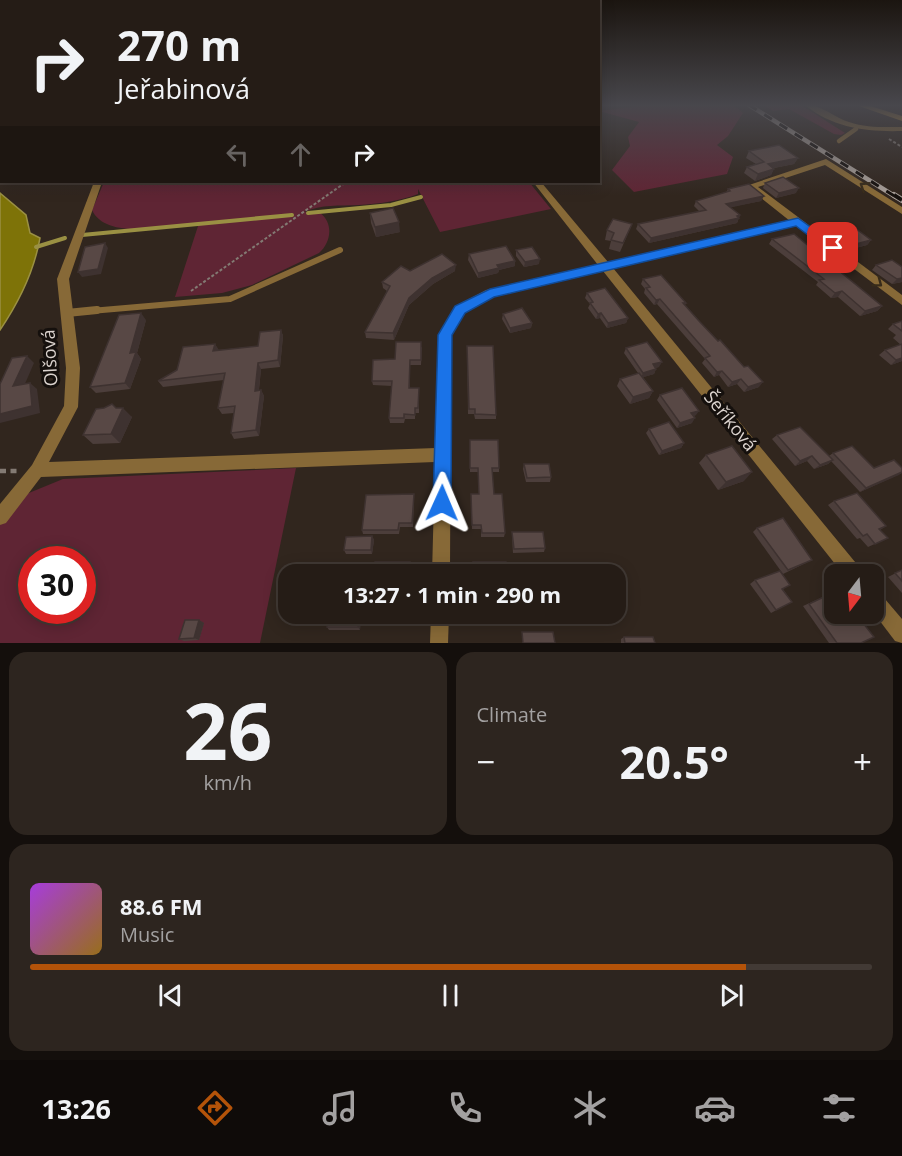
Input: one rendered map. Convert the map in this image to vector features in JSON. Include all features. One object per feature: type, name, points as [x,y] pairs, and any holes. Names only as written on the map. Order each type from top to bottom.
[{"type":"street","points":[[902,210],[826,162],[751,186],[902,301]]},
{"type":"street","name":"Olšová","points":[[0,517],[37,470],[71,407],[73,368],[63,279],[76,237],[98,183]]},
{"type":"street","points":[[538,183],[606,267]]},
{"type":"street","points":[[441,564],[445,335],[460,309],[490,293],[798,222]]},
{"type":"street","name":"Šeříková","points":[[606,267],[846,564]]},
{"type":"street","points":[[37,470],[443,455]]},
{"type":"street","points":[[884,612],[902,634]]},
{"type":"street","points":[[439,643],[440,624]]},
{"type":"lane","points":[[839,141],[847,135]]},
{"type":"lane","points":[[67,313],[230,298],[261,287],[340,250]]},
{"type":"path","points":[[883,135],[902,147]]},
{"type":"path","points":[[172,304],[345,183]]},
{"type":"shaded area","points":[[629,135],[729,135],[717,145],[733,157],[727,174],[634,192],[612,170],[630,146]]},
{"type":"shaded area","points":[[104,183],[530,183],[551,209],[440,232],[418,189],[418,194],[389,202],[317,208],[304,212],[320,213],[329,227],[328,239],[319,253],[252,285],[222,293],[175,297],[199,223],[125,229],[99,220],[92,210]]},
{"type":"shaded area","points":[[0,193],[26,215],[30,233],[40,238],[25,286],[0,330]]},
{"type":"shaded area","points":[[296,468],[260,643],[0,643],[0,525],[24,495],[63,479]]},
{"type":"building","points":[[779,145],[798,158],[768,164],[774,169],[758,174],[747,167],[764,162],[749,151]]},
{"type":"building","points":[[783,177],[799,188],[779,193],[765,183]]},
{"type":"building","points":[[749,184],[764,196],[726,204],[740,215],[737,216],[739,218],[651,238],[638,224],[706,210],[696,201]]},
{"type":"building","points":[[393,208],[399,222],[375,227],[370,213]]},
{"type":"building","points":[[613,219],[632,224],[623,243],[611,240],[614,233],[607,230]]},
{"type":"building","points":[[855,228],[871,240],[856,244],[840,232]]},
{"type":"building","points":[[794,234],[882,306],[865,311],[842,291],[835,293],[819,280],[824,279],[772,239]]},
{"type":"building","points":[[105,243],[98,269],[78,272],[85,247]]},
{"type":"building","points":[[506,246],[515,261],[478,273],[469,254]]},
{"type":"building","points":[[532,247],[540,259],[525,262],[516,250]]},
{"type":"building","points":[[442,254],[456,265],[432,278],[409,298],[393,333],[365,332],[390,286],[382,282],[401,266],[410,271]]},
{"type":"building","points":[[892,260],[902,267],[902,278],[897,279],[876,265]]},
{"type":"building","points":[[661,275],[718,341],[720,340],[744,367],[748,366],[763,382],[748,387],[741,379],[732,382],[722,371],[717,372],[705,358],[710,356],[660,299],[656,300],[646,288],[650,287],[643,279]]},
{"type":"building","points":[[605,288],[628,318],[608,323],[601,313],[598,314],[590,303],[593,302],[587,293]]},
{"type":"building","points":[[522,308],[532,323],[510,328],[503,314]]},
{"type":"building","points":[[141,313],[130,353],[136,352],[125,383],[90,387],[119,315]]},
{"type":"building","points":[[902,321],[902,331],[893,324]]},
{"type":"building","points":[[281,330],[278,360],[258,363],[255,391],[261,390],[256,430],[231,433],[235,406],[218,408],[225,373],[158,381],[177,370],[183,347],[215,344],[213,351],[258,346],[260,332]]},
{"type":"building","points":[[396,342],[421,342],[421,360],[410,360],[409,388],[419,388],[418,408],[415,408],[415,415],[404,414],[404,418],[389,418],[392,381],[372,381],[373,360],[395,359]]},
{"type":"building","points":[[647,342],[662,362],[653,364],[656,369],[643,373],[626,348]]},
{"type":"building","points":[[902,344],[902,358],[896,360],[885,350]]},
{"type":"building","points":[[467,346],[493,346],[496,415],[475,414],[475,409],[469,409]]},
{"type":"building","points":[[27,356],[13,386],[30,383],[32,406],[0,414],[0,384],[12,358]]},
{"type":"building","points":[[639,373],[653,391],[633,397],[620,379]]},
{"type":"building","points":[[682,388],[699,411],[691,413],[695,418],[680,423],[660,395]]},
{"type":"building","points":[[112,404],[116,408],[123,408],[111,434],[83,435],[96,409]]},
{"type":"building","points":[[669,422],[684,443],[662,451],[649,429]]},
{"type":"building","points":[[800,427],[833,460],[820,465],[812,456],[800,461],[777,435]]},
{"type":"building","points":[[470,440],[498,440],[499,468],[492,468],[494,494],[502,494],[505,533],[482,533],[481,525],[472,525],[471,494],[479,494],[478,468],[470,468]]},
{"type":"building","points":[[732,446],[752,472],[726,482],[706,455]]},
{"type":"building","points":[[852,446],[874,468],[894,460],[902,468],[902,472],[866,488],[833,453]]},
{"type":"building","points":[[524,464],[549,464],[551,477],[527,478]]},
{"type":"building","points":[[857,493],[886,526],[879,529],[888,538],[875,544],[867,534],[863,536],[834,501]]},
{"type":"building","points":[[414,494],[412,523],[399,523],[398,530],[362,530],[366,495]]},
{"type":"building","points":[[783,518],[812,560],[788,570],[757,528]]},
{"type":"building","points":[[512,532],[543,532],[545,548],[514,549]]},
{"type":"building","points":[[372,536],[371,550],[344,550],[346,537]]},
{"type":"building","points":[[375,562],[410,562],[410,564],[375,564]]},
{"type":"building","points":[[473,562],[506,562],[506,564],[473,564]]},
{"type":"building","points":[[902,570],[902,581],[895,573]]},
{"type":"building","points":[[780,571],[790,585],[782,589],[792,602],[776,610],[755,580]]},
{"type":"building","points":[[824,597],[824,624],[864,624],[874,637],[861,643],[837,643],[809,604]]},
{"type":"building","points":[[185,620],[199,620],[194,638],[179,639]]},
{"type":"building","points":[[327,624],[358,624],[358,627],[327,627]]},
{"type":"building","points":[[522,632],[553,632],[555,643],[523,643]]},
{"type":"building","points":[[624,637],[653,637],[655,643],[625,643]]},
{"type":"waterway","points":[[308,213],[391,205],[421,197]]},
{"type":"waterway","points":[[82,235],[292,215]]},
{"type":"waterway","points":[[36,247],[65,238]]},
{"type":"railway","points":[[797,135],[896,197]]},
{"type":"railway","points":[[894,195],[902,200]]},
{"type":"route","points":[[442,503],[445,335],[460,309],[490,293],[798,222],[833,248]]}]
